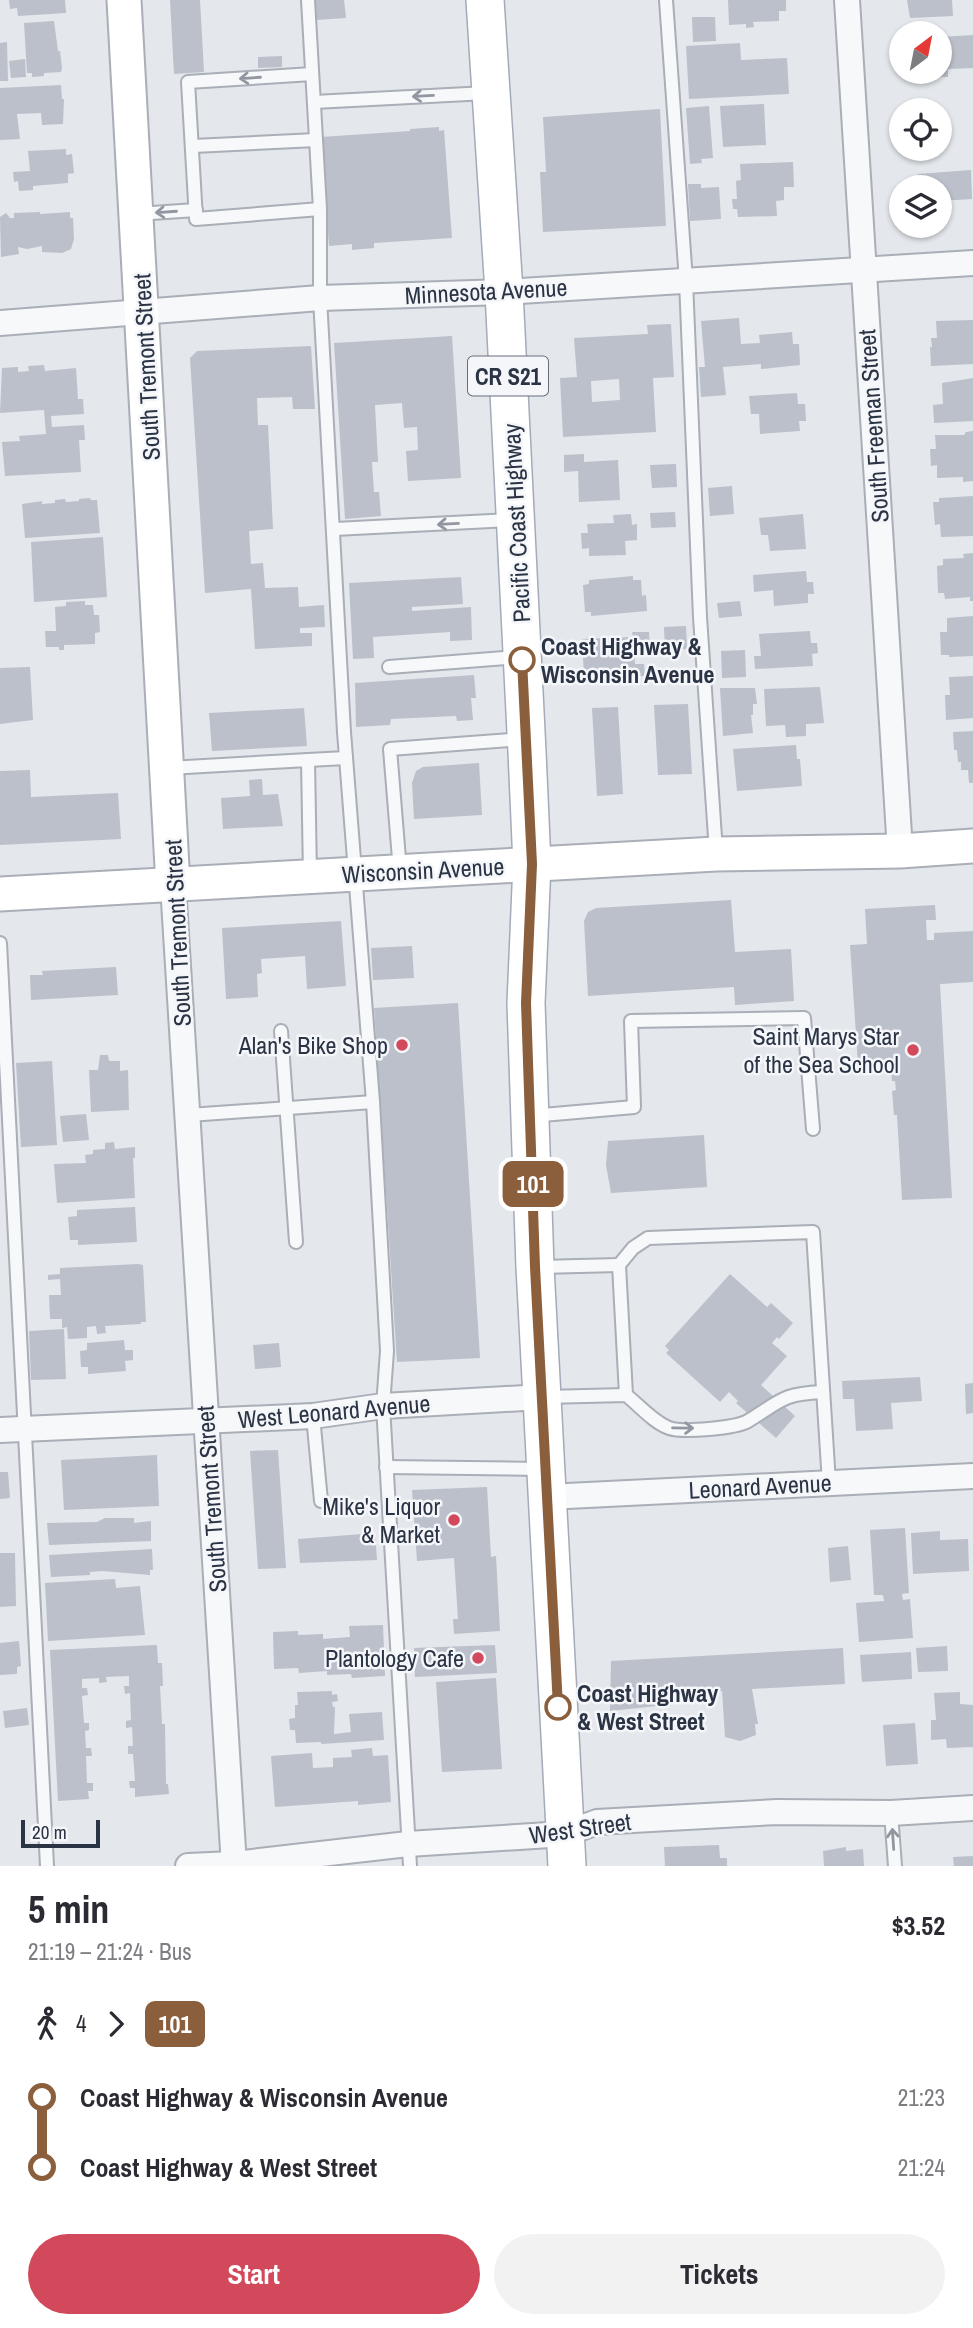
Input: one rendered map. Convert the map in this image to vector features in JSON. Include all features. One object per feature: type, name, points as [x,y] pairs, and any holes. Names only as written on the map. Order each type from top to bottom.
[{"type":"main road","name":"South Tremont Street","points":[[124,0],[173,885]]},
{"type":"main road","name":"Pacific Coast Highway","points":[[485,0],[504,292],[527,745]]},
{"type":"main road","name":"CR S21","points":[[527,745],[532,864],[526,1003],[535,1267],[566,1850]]},
{"type":"main road","name":"Wisconsin Avenue","points":[[0,894],[716,854],[900,851],[973,846]]},
{"type":"street","name":"South Freeman Street","points":[[847,0],[900,851]]},
{"type":"street","name":"Minnesota Avenue","points":[[0,323],[320,298],[504,292],[973,263]]},
{"type":"street","name":"South Tremont Street","points":[[173,885],[234,1865]]},
{"type":"street","name":"West Leonard Avenue","points":[[0,1430],[313,1416],[383,1406],[541,1397]]},
{"type":"street","name":"Leonard Avenue","points":[[546,1483],[829,1483],[973,1476]]},
{"type":"street","name":"West Street","points":[[188,1866],[566,1850],[597,1822],[777,1812],[891,1813],[973,1808]]},
{"type":"lane","points":[[308,0],[320,209],[320,298],[346,758],[373,1102],[387,1351],[383,1406],[409,1855]]},
{"type":"lane","points":[[666,0],[686,281],[700,617],[716,854]]},
{"type":"lane","points":[[312,74],[188,82],[196,219],[320,209]]},
{"type":"lane","points":[[314,102],[491,92]]},
{"type":"lane","points":[[193,146],[316,140]]},
{"type":"lane","points":[[137,214],[196,210]]},
{"type":"lane","points":[[335,529],[516,520]]},
{"type":"lane","points":[[389,667],[522,657]]},
{"type":"lane","points":[[400,872],[390,749],[527,745]]},
{"type":"lane","points":[[168,768],[346,758]]},
{"type":"lane","points":[[308,760],[310,876]]},
{"type":"lane","points":[[0,943],[47,1866]]},
{"type":"lane","points":[[531,1116],[634,1107],[631,1021],[804,1018],[813,1129]]},
{"type":"lane","points":[[281,1031],[296,1242]]},
{"type":"lane","points":[[188,1115],[373,1102]]},
{"type":"lane","points":[[626,1395],[619,1265],[633,1248],[648,1238],[813,1232],[829,1483]]},
{"type":"lane","points":[[535,1267],[619,1265]]},
{"type":"lane","points":[[541,1397],[626,1395],[663,1424],[674,1429],[734,1426],[750,1420],[786,1396],[822,1392]]},
{"type":"lane","points":[[313,1416],[321,1501]]},
{"type":"lane","points":[[386,1467],[546,1483]]},
{"type":"lane","points":[[891,1813],[895,1866]]},
{"type":"building","points":[[9,0],[65,0],[66,13],[18,16],[17,8],[10,9]]},
{"type":"building","points":[[170,0],[200,0],[204,72],[174,74]]},
{"type":"building","points":[[315,0],[344,0],[346,18],[316,20]]},
{"type":"building","points":[[728,0],[786,0],[786,11],[779,11],[779,21],[753,22],[754,27],[746,28],[746,24],[729,25]]},
{"type":"building","points":[[907,0],[952,0],[953,16],[910,18]]},
{"type":"building","points":[[692,17],[715,17],[716,41],[693,42]]},
{"type":"building","points":[[54,21],[61,72],[32,77],[32,73],[27,73],[24,23]]},
{"type":"building","points":[[973,35],[973,68],[952,69],[952,36]]},
{"type":"building","points":[[7,42],[8,81],[0,81],[0,43]]},
{"type":"building","points":[[740,43],[741,60],[787,58],[789,94],[689,99],[686,46]]},
{"type":"building","points":[[282,56],[282,67],[258,68],[258,57]]},
{"type":"building","points":[[25,59],[26,77],[11,78],[9,61]]},
{"type":"building","points":[[61,85],[64,99],[63,124],[42,125],[41,113],[17,114],[20,139],[0,140],[0,88]]},
{"type":"building","points":[[764,104],[766,145],[723,147],[720,106]]},
{"type":"building","points":[[709,106],[713,158],[690,164],[686,108]]},
{"type":"building","points":[[660,109],[666,226],[543,232],[540,172],[546,172],[543,117]]},
{"type":"building","points":[[439,127],[439,131],[444,130],[452,238],[374,243],[374,248],[352,250],[352,244],[329,246],[321,137]]},
{"type":"building","points":[[66,149],[66,155],[72,154],[74,173],[68,174],[68,183],[33,186],[33,190],[19,191],[13,172],[30,171],[28,151]]},
{"type":"building","points":[[793,162],[794,187],[784,187],[784,200],[776,201],[777,216],[738,217],[737,209],[733,209],[732,199],[737,199],[736,181],[741,180],[740,164]]},
{"type":"building","points":[[971,170],[972,199],[952,200],[952,175],[918,174]]},
{"type":"building","points":[[688,184],[701,184],[701,188],[719,187],[721,219],[690,221]]},
{"type":"building","points":[[70,212],[74,239],[71,249],[62,253],[42,252],[42,246],[27,249],[18,247],[19,254],[1,257],[0,217],[6,213],[10,218],[14,218],[14,213]]},
{"type":"building","points":[[739,318],[741,344],[760,343],[759,335],[792,332],[793,344],[799,344],[800,365],[761,369],[761,364],[723,367],[726,395],[701,397],[699,367],[705,367],[701,321]]},
{"type":"building","points":[[973,320],[973,364],[931,366],[931,338],[937,338],[936,321]]},
{"type":"building","points":[[671,324],[674,377],[653,378],[656,432],[563,437],[560,378],[577,377],[574,338],[648,334],[647,325]],"holes":[[[619,379],[620,400],[592,402],[591,381]]]},
{"type":"building","points":[[452,336],[461,478],[408,481],[406,451],[418,450],[417,427],[404,428],[402,403],[375,405],[378,462],[372,462],[374,492],[379,492],[381,516],[345,519],[334,343]]},
{"type":"building","points":[[311,346],[315,409],[293,409],[292,397],[257,398],[258,425],[268,425],[273,529],[249,531],[251,564],[263,563],[265,588],[298,587],[299,607],[324,605],[325,627],[300,628],[300,633],[312,633],[312,646],[255,649],[251,589],[205,593],[190,358],[197,351]]},
{"type":"building","points":[[44,365],[45,371],[76,368],[78,399],[83,399],[84,414],[51,416],[52,427],[84,425],[85,440],[79,440],[81,472],[5,476],[2,442],[20,441],[19,436],[46,434],[44,410],[0,413],[2,368],[18,367],[18,372],[29,371],[28,366]]},
{"type":"building","points":[[973,378],[973,421],[934,423],[933,405],[943,404],[942,383]]},
{"type":"building","points":[[797,393],[798,404],[805,404],[806,421],[799,421],[800,431],[760,434],[759,414],[751,414],[749,396]]},
{"type":"building","points":[[973,431],[973,481],[963,482],[963,477],[937,478],[937,465],[931,466],[930,449],[936,449],[935,435],[964,435]]},
{"type":"building","points":[[584,454],[584,462],[618,460],[620,500],[579,502],[578,471],[564,472],[564,455]]},
{"type":"building","points":[[676,464],[677,487],[652,488],[650,465]]},
{"type":"building","points":[[732,486],[734,514],[710,516],[708,488]]},
{"type":"building","points":[[973,496],[973,536],[941,537],[940,524],[935,525],[933,502],[939,502],[939,498]]},
{"type":"building","points":[[90,498],[97,500],[100,533],[25,538],[22,504]]},
{"type":"building","points":[[675,512],[676,527],[651,528],[650,513]]},
{"type":"building","points":[[631,514],[632,525],[637,524],[637,540],[625,541],[626,555],[589,556],[589,548],[582,549],[581,533],[588,533],[587,524],[614,523],[613,515]]},
{"type":"building","points":[[803,514],[806,549],[770,551],[768,535],[761,535],[759,518]]},
{"type":"building","points":[[103,537],[107,597],[34,602],[31,542]]},
{"type":"building","points":[[973,553],[973,601],[970,601],[970,597],[945,599],[944,593],[938,593],[937,566],[943,565],[943,559],[964,558],[963,554]]},
{"type":"building","points":[[806,571],[807,582],[813,582],[814,594],[808,594],[808,603],[774,606],[773,590],[754,592],[753,575]]},
{"type":"building","points":[[633,576],[633,580],[641,580],[647,611],[591,616],[591,612],[585,612],[583,585],[589,584],[589,580]]},
{"type":"building","points":[[461,577],[463,604],[412,607],[412,611],[471,607],[472,640],[450,641],[450,632],[373,637],[374,658],[353,659],[349,583]]},
{"type":"building","points":[[85,601],[85,605],[93,605],[94,615],[99,615],[100,632],[95,633],[95,644],[64,645],[64,650],[59,650],[59,647],[46,647],[45,631],[56,631],[55,607],[66,606],[66,602]]},
{"type":"building","points":[[740,601],[742,616],[719,618],[717,603]]},
{"type":"building","points":[[973,616],[973,656],[941,655],[940,632],[947,632],[947,618]]},
{"type":"building","points":[[686,626],[687,649],[665,650],[664,627]]},
{"type":"building","points":[[810,631],[811,643],[817,643],[818,653],[812,654],[813,666],[755,669],[754,656],[761,656],[759,634]]},
{"type":"building","points":[[632,632],[649,632],[650,651],[634,652],[635,664],[644,664],[645,676],[592,679],[592,676],[584,676],[582,639],[633,637]]},
{"type":"building","points":[[745,650],[746,677],[722,678],[721,651]]},
{"type":"building","points":[[30,667],[33,720],[0,724],[0,668]]},
{"type":"building","points":[[474,675],[476,698],[471,698],[473,720],[457,721],[456,716],[391,719],[390,725],[356,727],[355,683]]},
{"type":"building","points":[[973,676],[973,718],[946,720],[945,695],[950,695],[949,677]]},
{"type":"building","points":[[820,687],[824,723],[806,724],[806,736],[786,737],[785,725],[766,726],[764,689]]},
{"type":"building","points":[[720,688],[755,688],[757,704],[753,704],[751,715],[753,733],[723,736]]},
{"type":"building","points":[[688,704],[692,774],[658,775],[654,705]]},
{"type":"building","points":[[618,707],[623,794],[597,796],[592,708]]},
{"type":"building","points":[[304,708],[307,746],[212,751],[209,713]]},
{"type":"building","points":[[973,731],[973,783],[969,783],[968,770],[961,770],[957,750],[954,750],[953,732]]},
{"type":"building","points":[[796,745],[802,786],[737,791],[733,749]]},
{"type":"building","points":[[479,763],[482,815],[414,819],[412,783],[416,771],[423,767]]},
{"type":"building","points":[[30,770],[31,797],[118,793],[121,839],[0,845],[0,771]]},
{"type":"building","points":[[262,779],[263,795],[278,794],[283,826],[223,829],[221,798],[250,796],[249,780]]},
{"type":"building","points":[[731,900],[735,952],[791,949],[794,1001],[735,1005],[734,987],[588,996],[584,921],[588,912],[596,908]]},
{"type":"building","points":[[935,905],[936,920],[926,920],[927,940],[934,940],[934,933],[973,931],[973,982],[940,984],[952,1198],[902,1200],[897,1115],[894,1115],[892,1091],[896,1090],[895,1081],[892,1081],[890,1062],[858,1064],[850,945],[867,944],[865,909]]},
{"type":"building","points":[[341,921],[346,986],[307,989],[305,956],[261,959],[262,973],[257,974],[258,997],[226,999],[222,928]]},
{"type":"building","points":[[412,946],[414,978],[373,980],[371,948]]},
{"type":"building","points":[[116,967],[118,995],[31,1000],[30,975],[43,975],[42,971]]},
{"type":"building","points":[[458,1003],[480,1358],[397,1362],[374,1008]]},
{"type":"building","points":[[100,1055],[108,1055],[109,1061],[120,1061],[120,1071],[128,1070],[129,1110],[91,1112],[89,1070],[98,1070]]},
{"type":"building","points":[[52,1061],[57,1145],[21,1147],[16,1063]]},
{"type":"building","points":[[86,1114],[89,1140],[63,1142],[60,1116]]},
{"type":"building","points":[[704,1135],[707,1187],[611,1193],[606,1165],[608,1141]]},
{"type":"building","points":[[114,1142],[115,1149],[135,1147],[135,1198],[57,1203],[54,1164],[86,1163],[85,1155],[93,1154],[93,1150],[105,1149],[105,1143]]},
{"type":"building","points":[[135,1207],[137,1242],[78,1245],[78,1240],[70,1240],[68,1217],[77,1216],[77,1210]]},
{"type":"building","points":[[143,1265],[146,1322],[105,1326],[106,1333],[97,1334],[96,1326],[87,1327],[87,1338],[68,1339],[67,1327],[62,1328],[62,1319],[50,1319],[49,1295],[61,1295],[60,1279],[48,1280],[48,1275],[60,1274],[60,1268]]},
{"type":"building","points":[[730,1274],[767,1307],[771,1303],[793,1323],[772,1343],[787,1356],[761,1385],[795,1416],[776,1438],[736,1403],[738,1401],[729,1392],[720,1402],[666,1353],[669,1350],[665,1346]]},
{"type":"building","points":[[64,1329],[66,1379],[31,1380],[29,1331]]},
{"type":"building","points":[[124,1340],[125,1350],[133,1350],[133,1360],[125,1361],[126,1371],[88,1374],[88,1367],[81,1367],[80,1351],[87,1350],[87,1343]]},
{"type":"building","points":[[279,1343],[281,1367],[255,1369],[253,1345]]},
{"type":"building","points":[[920,1377],[922,1401],[891,1403],[893,1429],[856,1431],[854,1399],[843,1399],[842,1381]]},
{"type":"building","points":[[973,1383],[973,1413],[966,1414],[965,1384]]},
{"type":"building","points":[[278,1450],[286,1568],[258,1569],[250,1451]]},
{"type":"building","points":[[157,1455],[159,1506],[64,1510],[61,1460]]},
{"type":"building","points":[[0,1472],[8,1472],[10,1498],[0,1499]]},
{"type":"building","points":[[487,1487],[491,1557],[496,1556],[500,1631],[454,1634],[453,1619],[458,1619],[454,1558],[417,1561],[412,1490]]},
{"type":"building","points":[[105,1518],[134,1518],[134,1523],[151,1521],[151,1541],[49,1545],[47,1523],[97,1522]]},
{"type":"building","points":[[905,1528],[909,1593],[902,1594],[903,1600],[910,1599],[913,1638],[859,1642],[856,1603],[884,1601],[883,1595],[874,1595],[870,1530]]},
{"type":"building","points":[[940,1531],[940,1540],[968,1539],[969,1571],[913,1574],[911,1533]]},
{"type":"building","points":[[375,1533],[377,1560],[300,1563],[298,1539]]},
{"type":"building","points":[[848,1546],[851,1580],[830,1582],[828,1548]]},
{"type":"building","points":[[152,1549],[153,1570],[150,1570],[150,1575],[102,1571],[90,1572],[90,1575],[51,1577],[49,1555]]},
{"type":"building","points":[[0,1553],[15,1553],[16,1606],[0,1607]]},
{"type":"building","points":[[115,1579],[116,1588],[140,1586],[145,1635],[48,1641],[45,1583]]},
{"type":"building","points":[[383,1625],[385,1676],[352,1678],[351,1674],[327,1675],[327,1671],[299,1673],[298,1668],[274,1669],[273,1632],[323,1634],[323,1639],[350,1637],[349,1626]]},
{"type":"building","points":[[19,1641],[21,1666],[17,1667],[17,1674],[0,1675],[0,1643]]},
{"type":"building","points":[[157,1645],[158,1663],[162,1663],[162,1724],[165,1724],[166,1784],[169,1794],[135,1797],[135,1788],[130,1788],[129,1781],[135,1781],[133,1754],[128,1754],[128,1746],[133,1746],[132,1727],[126,1728],[126,1721],[131,1720],[130,1693],[125,1694],[124,1686],[129,1686],[129,1676],[106,1677],[107,1682],[99,1683],[99,1678],[82,1679],[82,1688],[87,1688],[88,1695],[82,1696],[84,1723],[89,1723],[89,1730],[85,1731],[86,1748],[91,1748],[92,1756],[86,1756],[87,1783],[93,1783],[93,1791],[88,1791],[89,1799],[58,1801],[50,1650]]},
{"type":"building","points":[[495,1645],[497,1673],[415,1677],[414,1648]]},
{"type":"building","points":[[947,1646],[948,1671],[918,1672],[916,1648]]},
{"type":"building","points":[[843,1648],[845,1684],[752,1689],[758,1724],[755,1724],[756,1735],[740,1741],[725,1737],[722,1691],[681,1693],[682,1699],[666,1705],[610,1711],[611,1661]]},
{"type":"building","points":[[911,1652],[912,1679],[862,1682],[860,1655]]},
{"type":"building","points":[[496,1678],[502,1769],[442,1772],[436,1682]]},
{"type":"building","points":[[332,1691],[332,1695],[337,1694],[338,1701],[332,1702],[335,1707],[334,1734],[351,1732],[349,1714],[382,1712],[384,1740],[296,1743],[295,1730],[290,1730],[289,1719],[295,1718],[297,1692]]},
{"type":"building","points":[[960,1692],[960,1704],[973,1705],[973,1747],[947,1748],[946,1739],[931,1740],[931,1720],[936,1720],[934,1693]]},
{"type":"building","points":[[27,1708],[29,1725],[5,1728],[3,1711]]},
{"type":"building","points":[[915,1723],[918,1764],[886,1766],[883,1725]]},
{"type":"building","points":[[372,1748],[373,1756],[388,1755],[391,1802],[358,1805],[358,1801],[275,1807],[271,1756],[312,1753],[313,1768],[333,1767],[333,1758],[352,1757],[351,1750]]},
{"type":"building","points":[[719,1845],[720,1858],[727,1858],[727,1866],[665,1866],[664,1847]]},
{"type":"building","points":[[846,1847],[846,1851],[863,1849],[864,1866],[824,1866],[823,1851]]},
{"type":"building","points":[[973,1856],[973,1866],[954,1866],[953,1857]]},
{"type":"bus line","name":"101","points":[[522,660],[532,864],[526,1003],[535,1267],[558,1707]]},
{"type":"place","name":"Coast Highway & Wisconsin Avenue","points":[[522,660]]},
{"type":"place","name":"Alan's Bike Shop","points":[[402,1045]]},
{"type":"place","name":"Saint Marys Star of the Sea School","points":[[913,1050]]},
{"type":"place","name":"Mike's Liquor & Market","points":[[454,1520]]},
{"type":"place","name":"Plantology Cafe","points":[[478,1658]]},
{"type":"place","name":"Coast Highway & West Street","points":[[558,1707]]}]
